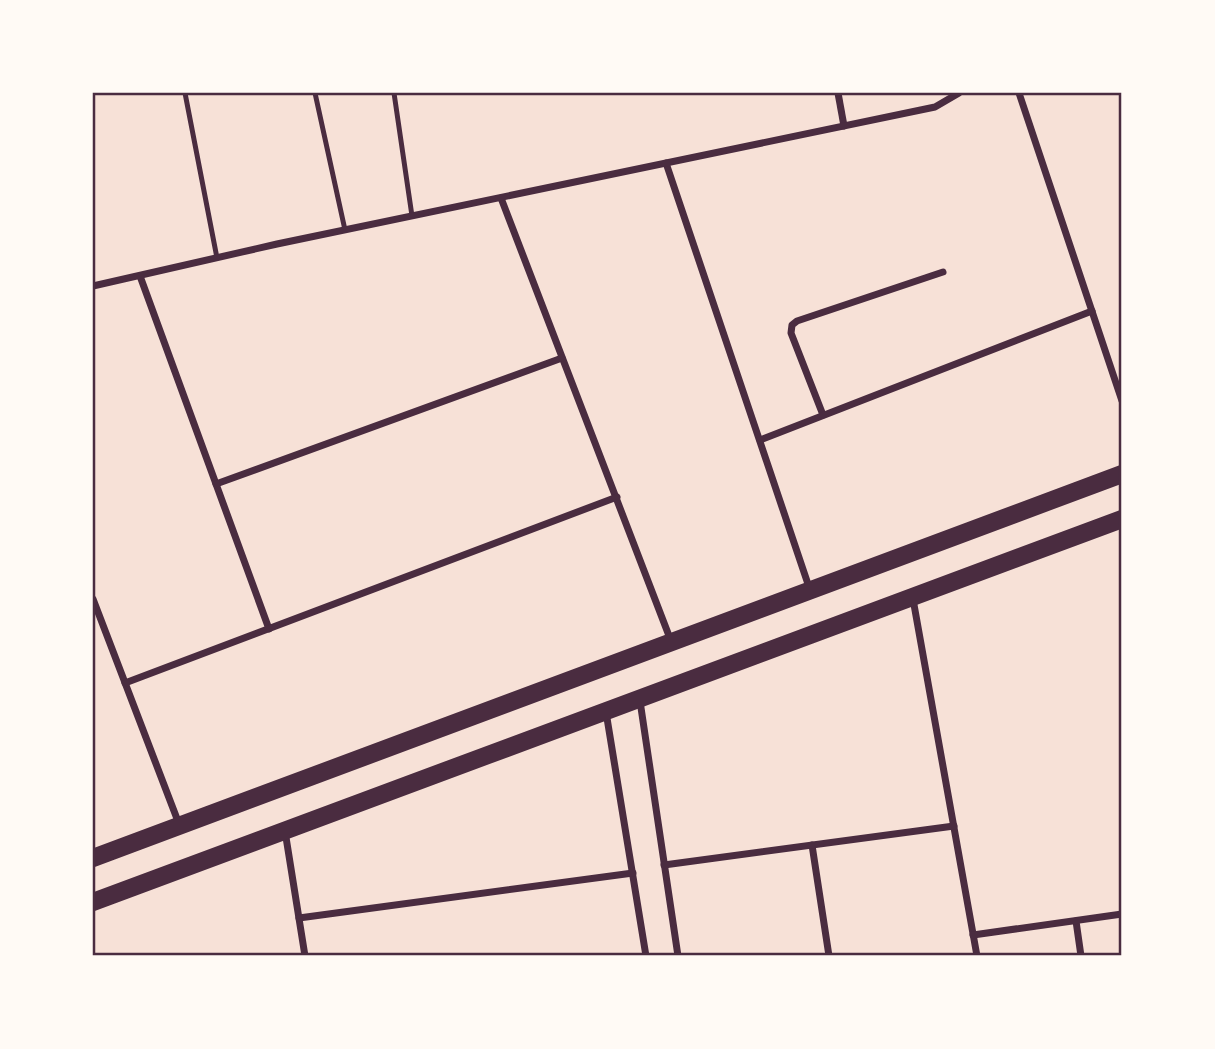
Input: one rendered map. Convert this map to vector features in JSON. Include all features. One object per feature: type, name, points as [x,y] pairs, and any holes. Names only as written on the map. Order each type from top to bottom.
[{"type":"main road","points":[[93,858],[1122,474]]},
{"type":"main road","points":[[93,902],[1122,519]]},
{"type":"street","points":[[838,93],[844,126]]},
{"type":"street","points":[[93,286],[345,230],[935,107],[960,93]]},
{"type":"street","points":[[1019,93],[1122,401]]},
{"type":"street","points":[[666,163],[811,591]]},
{"type":"street","points":[[501,198],[672,643]]},
{"type":"street","points":[[823,415],[791,333],[792,325],[797,321],[943,272]]},
{"type":"street","points":[[140,276],[269,629]]},
{"type":"street","points":[[760,440],[1092,310]]},
{"type":"street","points":[[216,484],[562,358]]},
{"type":"street","points":[[125,683],[617,497]]},
{"type":"street","points":[[913,597],[977,956]]},
{"type":"street","points":[[93,599],[179,826]]},
{"type":"street","points":[[639,698],[678,956]]},
{"type":"street","points":[[606,711],[646,956]]},
{"type":"street","points":[[664,865],[954,826]]},
{"type":"street","points":[[285,830],[304,956]]},
{"type":"street","points":[[812,845],[829,956]]},
{"type":"street","points":[[299,918],[632,873]]},
{"type":"street","points":[[974,935],[1122,914]]},
{"type":"street","points":[[1076,921],[1081,956]]},
{"type":"lane","points":[[185,93],[217,258]]},
{"type":"lane","points":[[315,93],[345,230]]},
{"type":"lane","points":[[394,93],[412,216]]}]
